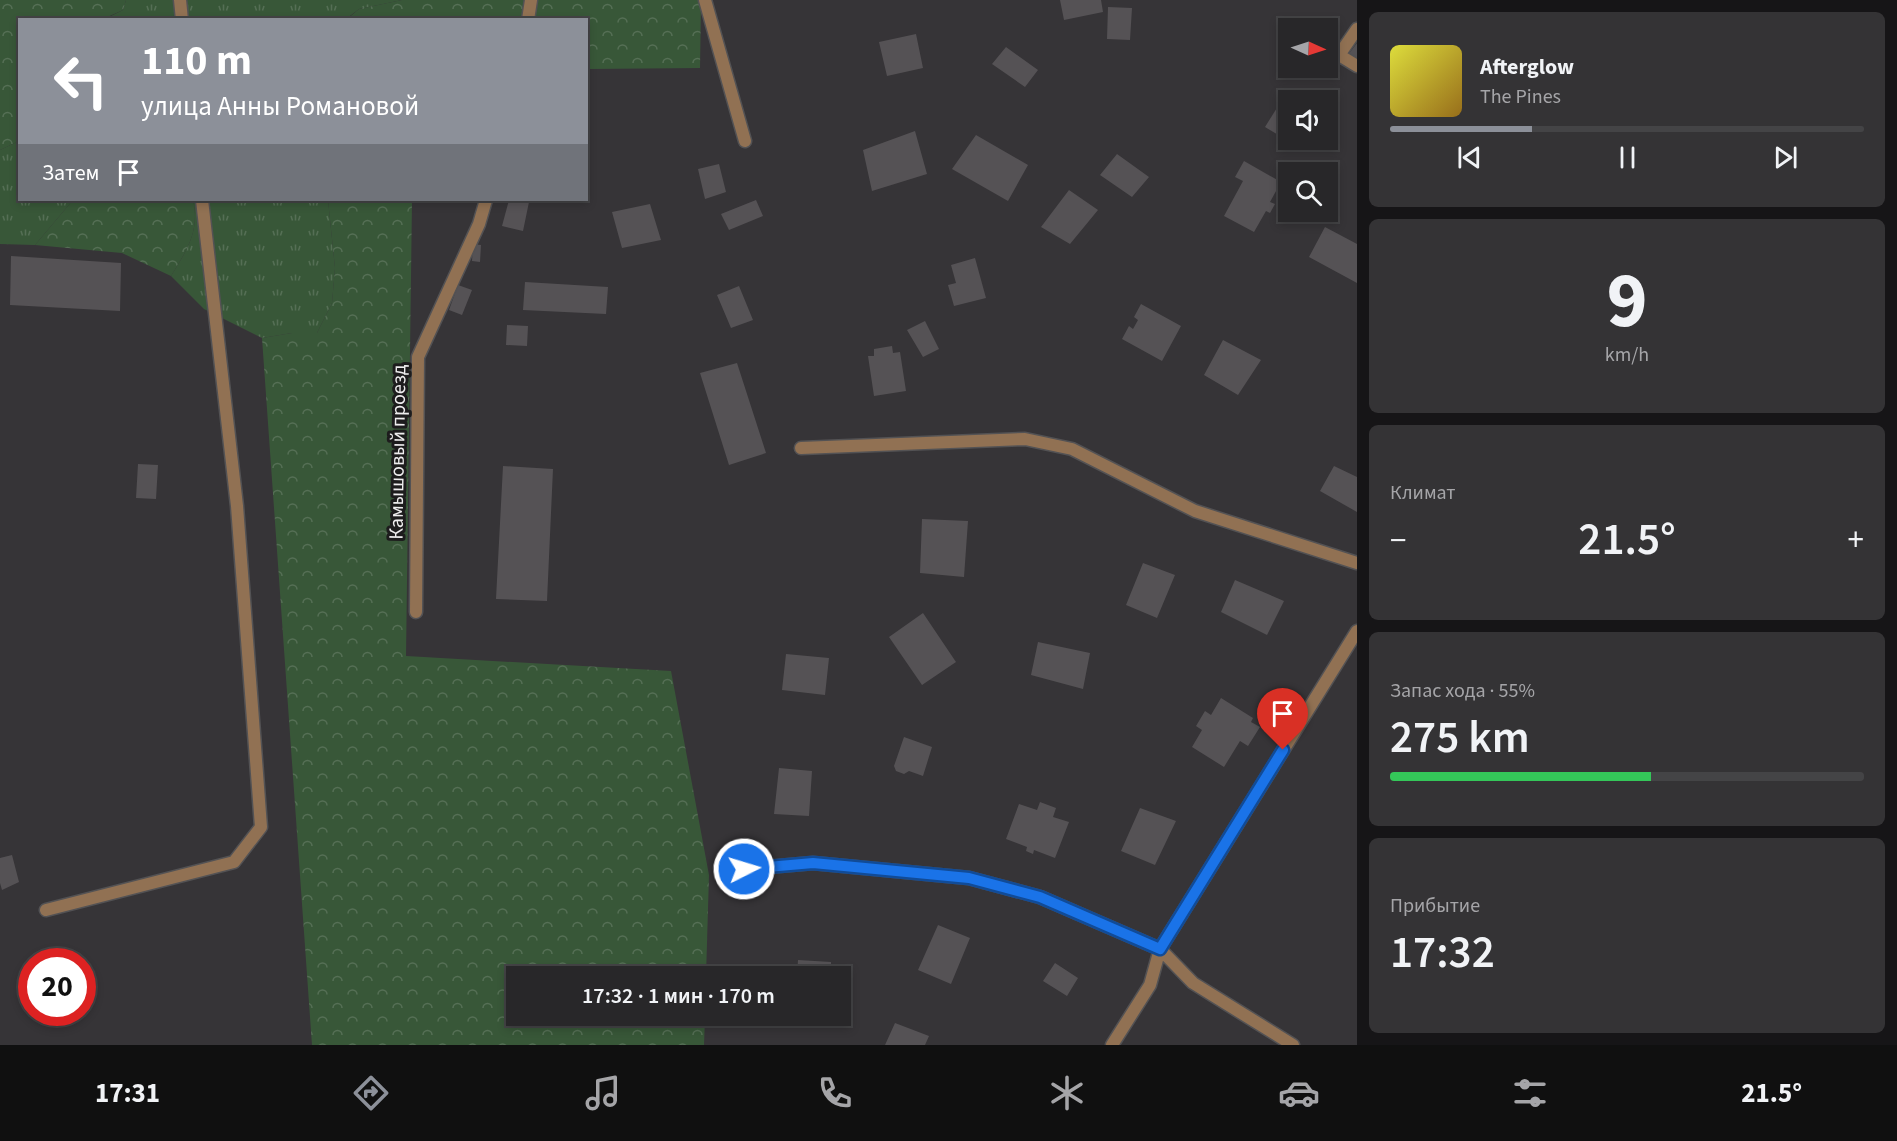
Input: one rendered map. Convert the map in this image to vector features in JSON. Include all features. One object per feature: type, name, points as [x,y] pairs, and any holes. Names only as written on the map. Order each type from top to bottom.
[{"type":"street","points":[[180,0],[182,18]]},
{"type":"street","points":[[528,18],[531,0]]},
{"type":"street","points":[[705,0],[745,141]]},
{"type":"street","points":[[1357,29],[1339,55],[1357,66]]},
{"type":"street","points":[[46,910],[234,862],[261,827],[237,506],[202,201]]},
{"type":"street","name":"Камышовый проезд","points":[[416,612],[418,357],[479,224],[486,201]]},
{"type":"street","points":[[801,448],[1025,439],[1072,449],[1195,511],[1357,563]]},
{"type":"street","points":[[1112,1045],[1150,985],[1160,949],[1357,631]]},
{"type":"street","points":[[744,869],[813,863],[969,878],[1040,897],[1160,949],[1193,983],[1293,1045]]},
{"type":"green space","points":[[0,0],[126,0],[123,10],[105,18],[18,18],[18,141],[0,150]]},
{"type":"green space","points":[[126,0],[402,0],[359,9],[347,18],[107,18],[123,10]]},
{"type":"green space","points":[[402,0],[701,0],[700,68],[588,69],[588,18],[348,18],[359,9]]},
{"type":"green space","points":[[18,141],[18,201],[72,201],[35,245],[0,244],[0,150]]},
{"type":"green space","points":[[72,201],[193,201],[195,221],[191,240],[171,276],[122,253],[35,245]]},
{"type":"green space","points":[[193,201],[328,201],[335,268],[332,303],[317,333],[292,333],[262,338],[204,309],[171,276],[191,240],[195,211]]},
{"type":"green space","points":[[328,201],[412,201],[406,656],[671,671],[709,875],[706,966],[506,966],[506,1026],[705,1026],[704,1045],[312,1045],[262,338],[292,333],[317,333],[332,303],[335,268]]},
{"type":"building","points":[[1060,0],[1101,0],[1103,12],[1064,20]]},
{"type":"building","points":[[1108,7],[1132,8],[1130,40],[1107,39]]},
{"type":"building","points":[[916,34],[923,68],[887,76],[879,42]]},
{"type":"building","points":[[1357,43],[1357,61],[1347,56]]},
{"type":"building","points":[[1006,47],[1038,70],[1025,87],[992,64]]},
{"type":"building","points":[[1278,106],[1278,135],[1265,127]]},
{"type":"building","points":[[915,131],[927,174],[872,191],[863,150]]},
{"type":"building","points":[[976,135],[1028,165],[1008,201],[952,169]]},
{"type":"building","points":[[1117,154],[1149,177],[1132,197],[1100,175]]},
{"type":"building","points":[[1244,161],[1278,180],[1278,187],[1270,202],[1275,204],[1270,213],[1266,211],[1254,232],[1224,216],[1243,181],[1235,177]]},
{"type":"building","points":[[719,164],[726,192],[705,199],[698,169]]},
{"type":"building","points":[[1069,190],[1098,210],[1070,244],[1041,227]]},
{"type":"building","points":[[756,200],[763,216],[729,230],[721,214]]},
{"type":"building","points":[[509,201],[529,202],[523,231],[502,226]]},
{"type":"building","points":[[650,204],[661,240],[622,248],[612,212]]},
{"type":"building","points":[[1325,227],[1357,244],[1357,283],[1309,257]]},
{"type":"building","points":[[473,244],[481,245],[480,262],[472,261]]},
{"type":"building","points":[[11,256],[121,263],[120,311],[10,305]]},
{"type":"building","points":[[975,258],[986,298],[954,306],[948,285],[956,283],[951,265]]},
{"type":"building","points":[[525,282],[608,287],[606,314],[523,310]]},
{"type":"building","points":[[458,285],[472,290],[462,315],[449,310]]},
{"type":"building","points":[[739,286],[753,320],[731,328],[717,295]]},
{"type":"building","points":[[1141,304],[1181,326],[1162,361],[1122,339],[1129,326],[1133,329],[1138,320],[1134,317]]},
{"type":"building","points":[[925,321],[939,349],[923,357],[907,330]]},
{"type":"building","points":[[507,325],[528,326],[527,346],[506,345]]},
{"type":"building","points":[[1223,340],[1261,360],[1238,395],[1204,375]]},
{"type":"building","points":[[892,346],[893,353],[900,352],[906,391],[874,396],[868,356],[874,356],[874,349]]},
{"type":"building","points":[[737,363],[766,453],[729,465],[700,373]]},
{"type":"building","points":[[138,464],[158,465],[156,499],[136,498]]},
{"type":"building","points":[[503,466],[553,469],[547,601],[496,599]]},
{"type":"building","points":[[1334,466],[1357,477],[1357,512],[1320,491]]},
{"type":"building","points":[[922,519],[968,521],[964,577],[920,573]]},
{"type":"building","points":[[1143,563],[1175,575],[1157,618],[1126,605]]},
{"type":"building","points":[[1235,580],[1284,601],[1267,635],[1221,612]]},
{"type":"building","points":[[923,613],[956,662],[922,685],[889,637]]},
{"type":"building","points":[[1038,642],[1090,653],[1083,689],[1031,675]]},
{"type":"building","points":[[786,654],[829,658],[825,695],[782,690]]},
{"type":"building","points":[[1221,698],[1253,718],[1251,722],[1260,727],[1248,746],[1240,741],[1224,767],[1192,747],[1202,730],[1196,726],[1205,711],[1211,715]]},
{"type":"building","points":[[904,737],[932,747],[923,776],[909,771],[904,774],[896,771],[894,766]]},
{"type":"building","points":[[779,768],[812,771],[809,816],[774,814]]},
{"type":"building","points":[[1040,802],[1056,808],[1053,817],[1069,822],[1055,858],[1034,850],[1033,854],[1026,851],[1027,847],[1006,839],[1019,804],[1037,810]]},
{"type":"building","points":[[1140,808],[1176,821],[1155,865],[1121,851]]},
{"type":"building","points":[[12,855],[19,882],[2,890],[0,858]]},
{"type":"building","points":[[938,925],[970,938],[951,984],[918,970]]},
{"type":"building","points":[[798,960],[831,962],[831,966],[798,966]]},
{"type":"building","points":[[1055,963],[1078,978],[1067,996],[1043,981]]},
{"type":"building","points":[[895,1023],[929,1036],[925,1045],[885,1045]]},
{"type":"route","points":[[744,869],[813,863],[969,878],[1040,897],[1160,949],[1283,750]]}]
